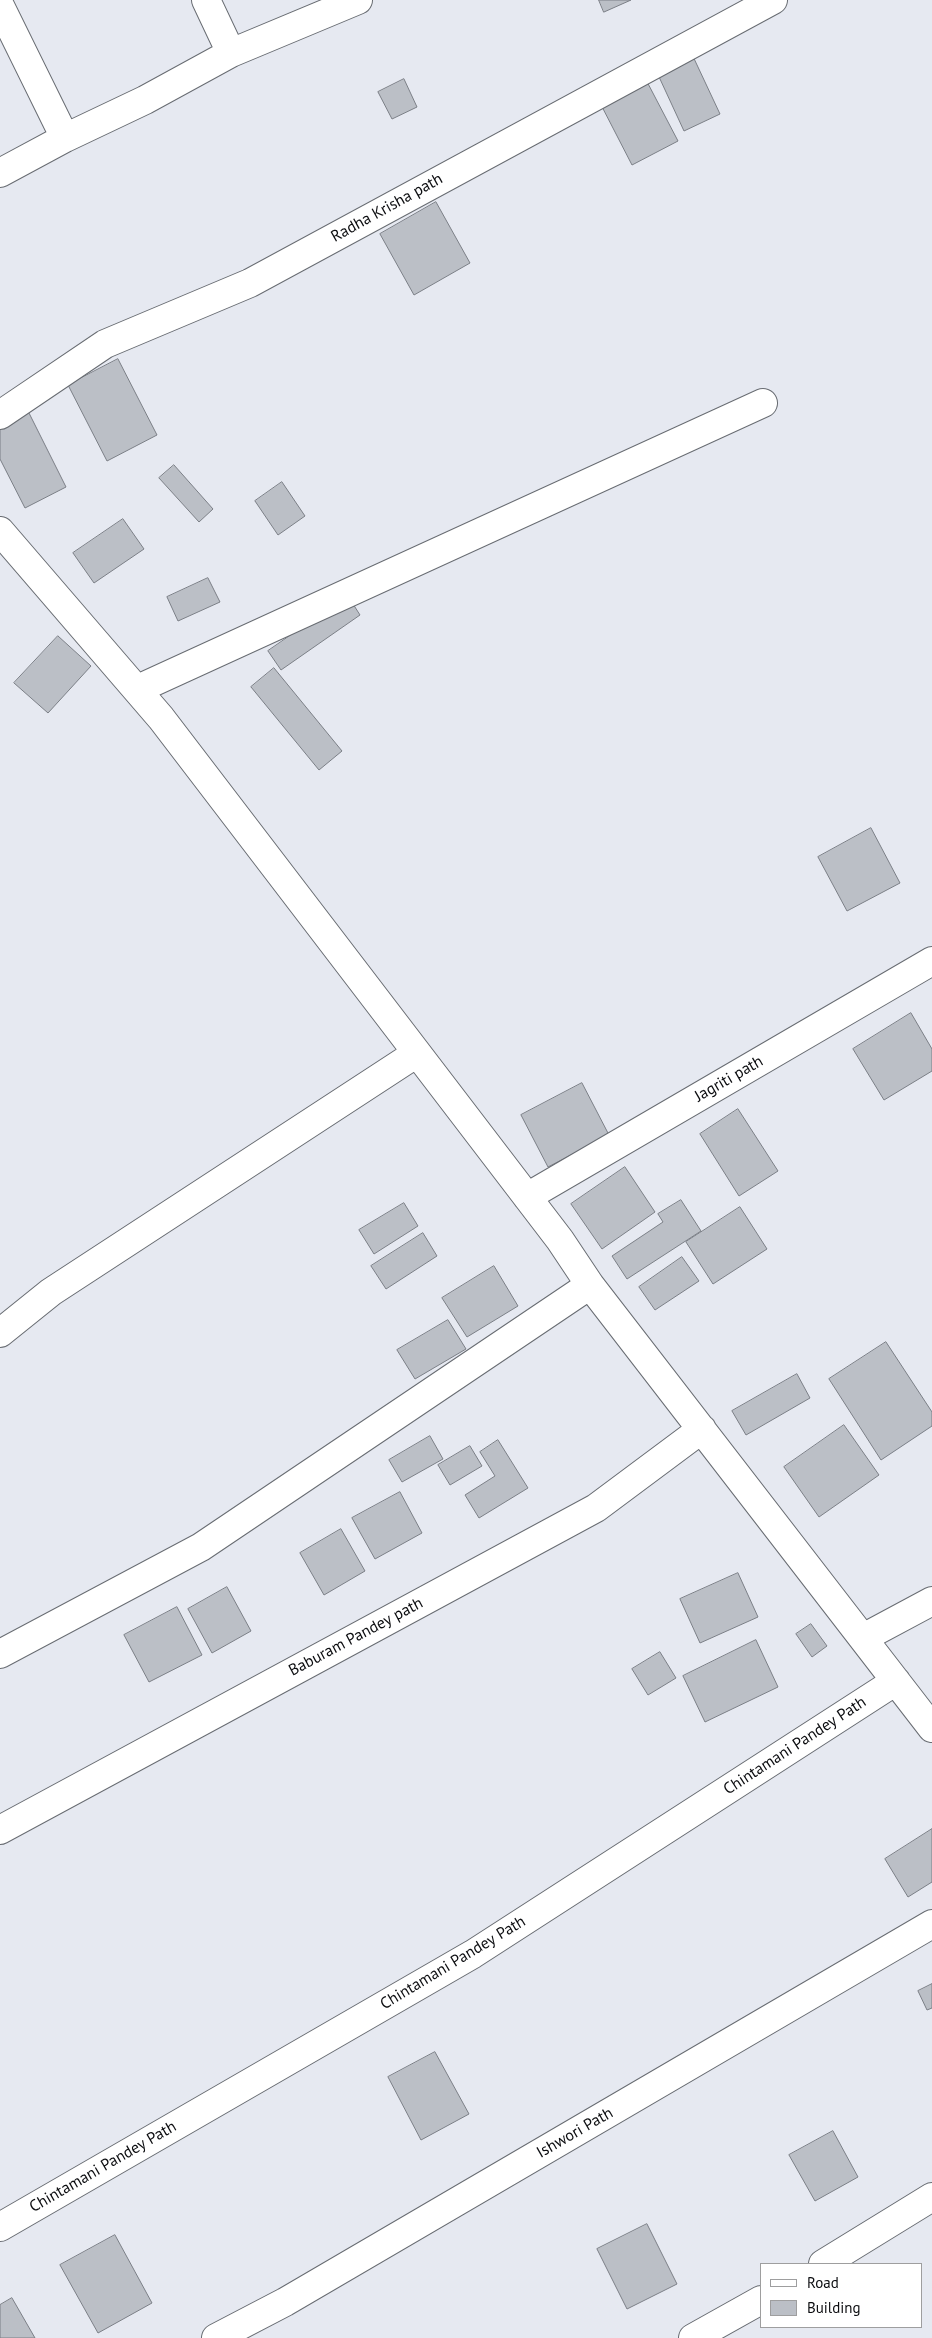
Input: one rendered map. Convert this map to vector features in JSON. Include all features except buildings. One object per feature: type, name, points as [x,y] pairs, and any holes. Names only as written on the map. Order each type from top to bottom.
[{"type":"street","points":[[206,0],[231,53]]},
{"type":"street","points":[[0,173],[65,138],[144,100],[231,53],[358,0]]},
{"type":"street","name":"Radha Krisha path","points":[[0,414],[105,344],[250,283],[773,0]]},
{"type":"street","points":[[0,6],[65,138]]},
{"type":"street","points":[[138,689],[763,403]]},
{"type":"street","points":[[0,531],[138,689],[527,1197],[590,1285],[932,1728]]},
{"type":"street","name":"Jagriti path","points":[[527,1197],[932,961]]},
{"type":"street","points":[[0,1333],[51,1292],[417,1053]]},
{"type":"street","points":[[0,1654],[202,1547],[590,1285]]},
{"type":"street","name":"Baburam Pandey path","points":[[0,1830],[596,1508],[702,1429]]},
{"type":"street","points":[[863,1638],[932,1601]]},
{"type":"street","name":"Chintamani Pandey Path","points":[[0,2227],[473,1954],[896,1681]]},
{"type":"street","name":"Ishwori Path","points":[[216,2338],[284,2302],[932,1924]]},
{"type":"street","points":[[825,2263],[932,2197]]},
{"type":"street","points":[[693,2338],[760,2301]]}]
